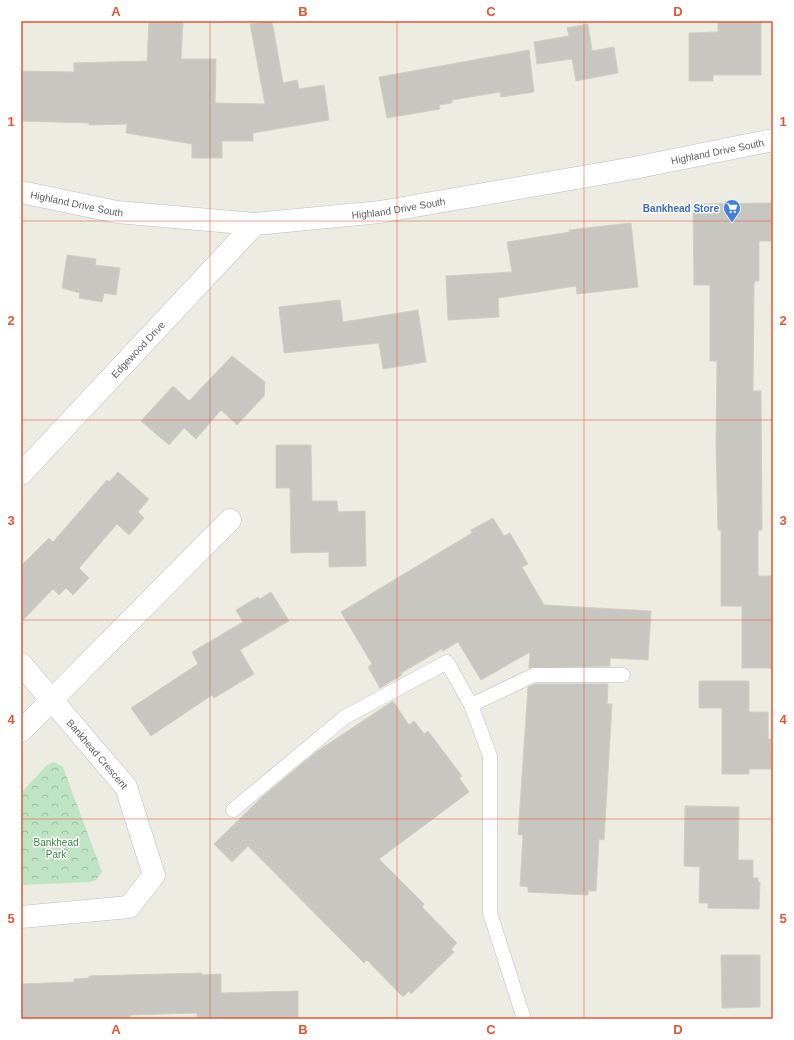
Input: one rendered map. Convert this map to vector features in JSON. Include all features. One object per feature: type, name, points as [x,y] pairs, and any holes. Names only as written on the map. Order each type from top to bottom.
[{"type":"street","name":"Highland Drive South","points":[[21,192],[117,212],[255,224],[380,212],[634,168],[773,140]]},
{"type":"street","name":"Edgewood Drive","points":[[21,474],[255,224]]},
{"type":"street","points":[[21,731],[230,520]]},
{"type":"street","name":"Bankhead Crescent","points":[[21,664],[126,787],[154,875],[129,907],[21,917]]},
{"type":"lane","points":[[233,810],[345,717],[446,662],[472,705],[490,756],[490,913],[524,1019]]},
{"type":"lane","points":[[472,705],[534,675],[623,676]]},
{"type":"green space","name":"Bankhead Park","points":[[54,762],[63,767],[102,872],[96,880],[90,882],[21,885],[21,793],[47,765]]},
{"type":"building","points":[[149,21],[183,21],[181,59],[216,59],[215,103],[265,104],[250,24],[272,21],[283,83],[297,80],[299,89],[324,85],[329,120],[253,133],[253,141],[222,141],[222,158],[192,158],[192,144],[126,133],[127,124],[89,125],[89,123],[21,121],[21,71],[74,72],[74,63],[147,61]]},
{"type":"building","points":[[718,21],[761,21],[761,75],[713,75],[713,81],[689,81],[689,33],[718,32]]},
{"type":"building","points":[[588,24],[592,51],[614,47],[618,73],[576,81],[572,59],[537,64],[534,42],[569,36],[567,28]]},
{"type":"building","points":[[529,50],[534,92],[501,97],[500,92],[452,100],[452,103],[439,105],[440,109],[387,118],[379,77]]},
{"type":"building","points":[[773,203],[773,241],[759,241],[759,281],[755,281],[754,284],[753,391],[761,391],[762,530],[758,530],[758,576],[772,576],[773,668],[742,668],[742,606],[721,606],[721,530],[718,530],[716,446],[717,361],[710,361],[710,285],[694,285],[693,204]]},
{"type":"building","points":[[631,223],[638,287],[577,294],[576,286],[498,298],[499,317],[448,320],[446,276],[512,272],[507,242],[570,232],[569,230]]},
{"type":"building","points":[[67,255],[96,259],[95,265],[120,268],[116,295],[104,293],[102,302],[79,298],[80,293],[62,288]]},
{"type":"building","points":[[340,300],[343,322],[418,310],[426,362],[383,369],[379,343],[284,353],[279,307]]},
{"type":"building","points":[[232,356],[265,382],[264,396],[237,425],[221,410],[196,439],[184,428],[169,445],[141,421],[173,386],[189,401]]},
{"type":"building","points":[[276,445],[311,445],[312,501],[337,501],[338,512],[365,511],[366,566],[329,567],[329,552],[291,553],[290,488],[276,488]]},
{"type":"building","points":[[118,472],[149,499],[138,512],[144,518],[129,535],[117,524],[79,568],[89,578],[73,595],[66,588],[59,595],[53,589],[21,622],[21,566],[49,538],[53,542],[107,480],[109,482]]},
{"type":"building","points":[[493,518],[504,536],[510,533],[528,564],[522,567],[544,605],[651,611],[648,660],[610,658],[610,666],[529,668],[530,652],[481,680],[458,642],[443,651],[442,649],[401,673],[402,675],[380,688],[368,667],[372,664],[341,612],[472,533],[471,530]]},
{"type":"building","points":[[271,592],[289,621],[240,650],[254,674],[214,698],[212,695],[151,736],[131,708],[198,664],[192,652],[243,622],[236,610],[258,597],[260,599]]},
{"type":"building","points":[[699,681],[749,681],[749,712],[768,712],[768,739],[771,739],[771,769],[749,769],[749,774],[722,774],[722,708],[699,708]]},
{"type":"building","points":[[536,684],[608,684],[607,704],[612,704],[604,840],[599,839],[596,891],[588,891],[588,895],[528,892],[528,887],[520,886],[523,835],[518,835],[528,687]]},
{"type":"building","points":[[393,701],[409,725],[414,721],[424,734],[428,731],[462,776],[459,778],[469,792],[379,859],[424,904],[422,907],[457,943],[451,949],[454,952],[411,994],[409,991],[403,997],[367,960],[364,963],[248,846],[232,862],[214,844],[262,797],[316,752]]},
{"type":"building","points":[[685,806],[739,807],[738,860],[753,860],[753,878],[758,878],[758,882],[760,882],[759,909],[708,908],[708,903],[699,903],[700,867],[684,866]]},
{"type":"building","points":[[721,955],[760,955],[760,1007],[722,1008]]},
{"type":"building","points":[[202,973],[202,975],[221,974],[221,993],[298,991],[298,1019],[197,1019],[197,1013],[130,1015],[130,1019],[21,1019],[21,984],[74,982],[74,979],[89,978],[89,976]]},
{"type":"place","name":"Bankhead Store","points":[[732,223]]}]
